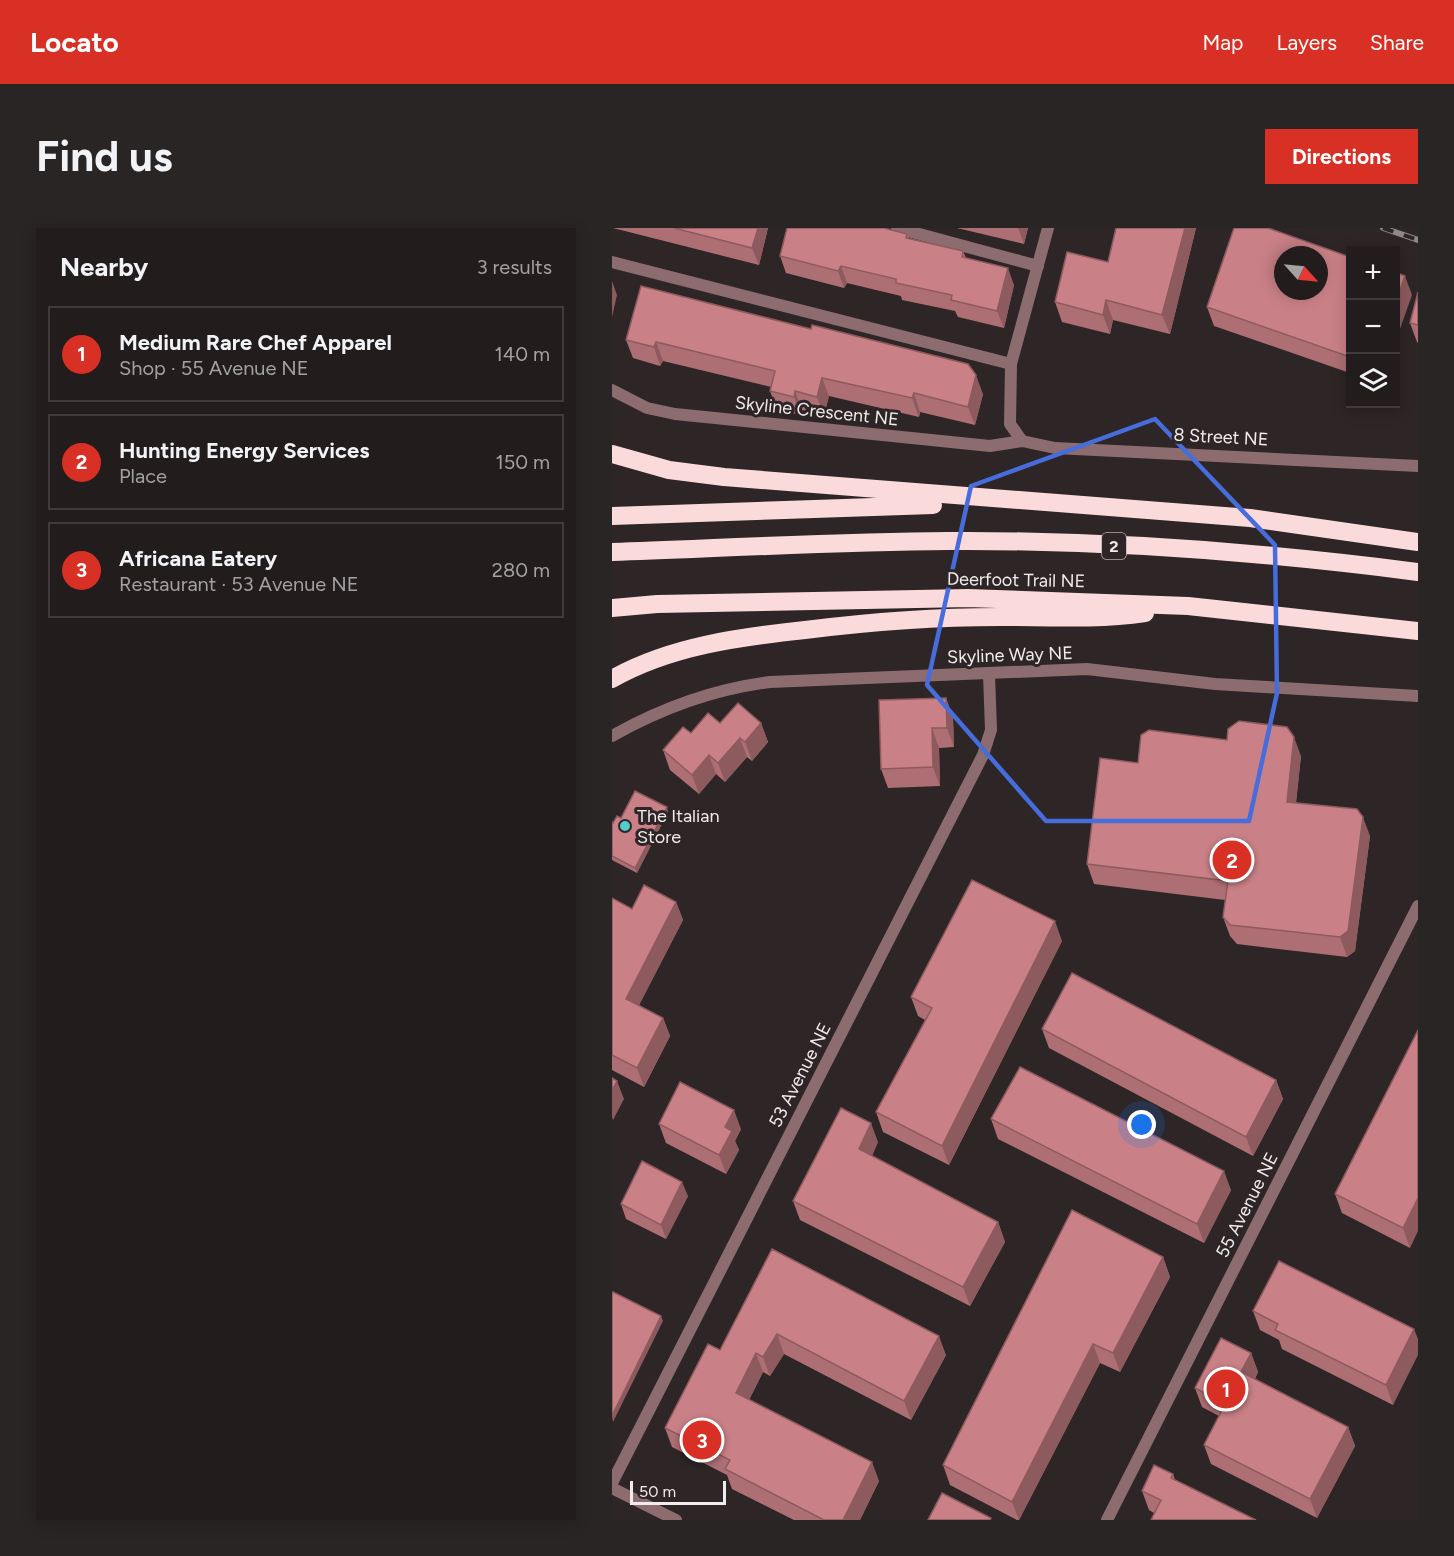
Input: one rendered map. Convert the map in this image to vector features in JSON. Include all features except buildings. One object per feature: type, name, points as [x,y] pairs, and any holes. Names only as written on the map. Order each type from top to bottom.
[{"type":"highway","points":[[612,454],[669,470],[724,477],[1250,518],[1418,542]]},
{"type":"highway","points":[[612,516],[956,504],[1250,518]]},
{"type":"highway","name":"Deerfoot Trail NE","points":[[612,552],[948,541],[1095,544],[1294,559],[1418,572]]},
{"type":"highway","name":"Deerfoot Trail NE","points":[[612,608],[657,604],[968,598],[1188,606],[1418,631]]},
{"type":"highway","points":[[612,679],[681,652],[714,643],[760,635],[863,623],[946,619],[1113,618],[1188,606]]},
{"type":"street","points":[[897,228],[1038,266]]},
{"type":"street","points":[[1023,441],[1011,424],[1011,364],[1048,228]]},
{"type":"street","points":[[612,262],[1011,364]]},
{"type":"street","name":"Skyline Crescent NE","points":[[612,390],[647,408],[675,414],[990,446],[1023,441]]},
{"type":"street","name":"8 Street NE","points":[[1023,441],[1055,448],[1418,466]]},
{"type":"street","name":"Skyline Way NE","points":[[612,736],[662,711],[751,684],[1087,669],[1215,684],[1418,696]]},
{"type":"street","name":"53 Avenue NE","points":[[612,1483],[983,755],[991,729],[989,674]]},
{"type":"street","name":"55 Avenue NE","points":[[1107,1520],[1418,906]]},
{"type":"street","points":[[612,1488],[676,1520]]},
{"type":"highlighted area","points":[[1155,419],[1275,545],[1277,693],[1249,821],[1046,821],[927,685],[971,486]]},
{"type":"railway","points":[[1383,228],[1418,240]]},
{"type":"place","name":"The Italian Store","points":[[625,826]]},
{"type":"place","name":"Hunting Energy Services","points":[[1232,860]]},
{"type":"place","name":"Medium Rare Chef Apparel","points":[[1226,1389]]},
{"type":"place","name":"Africana Eatery","points":[[702,1440]]}]
